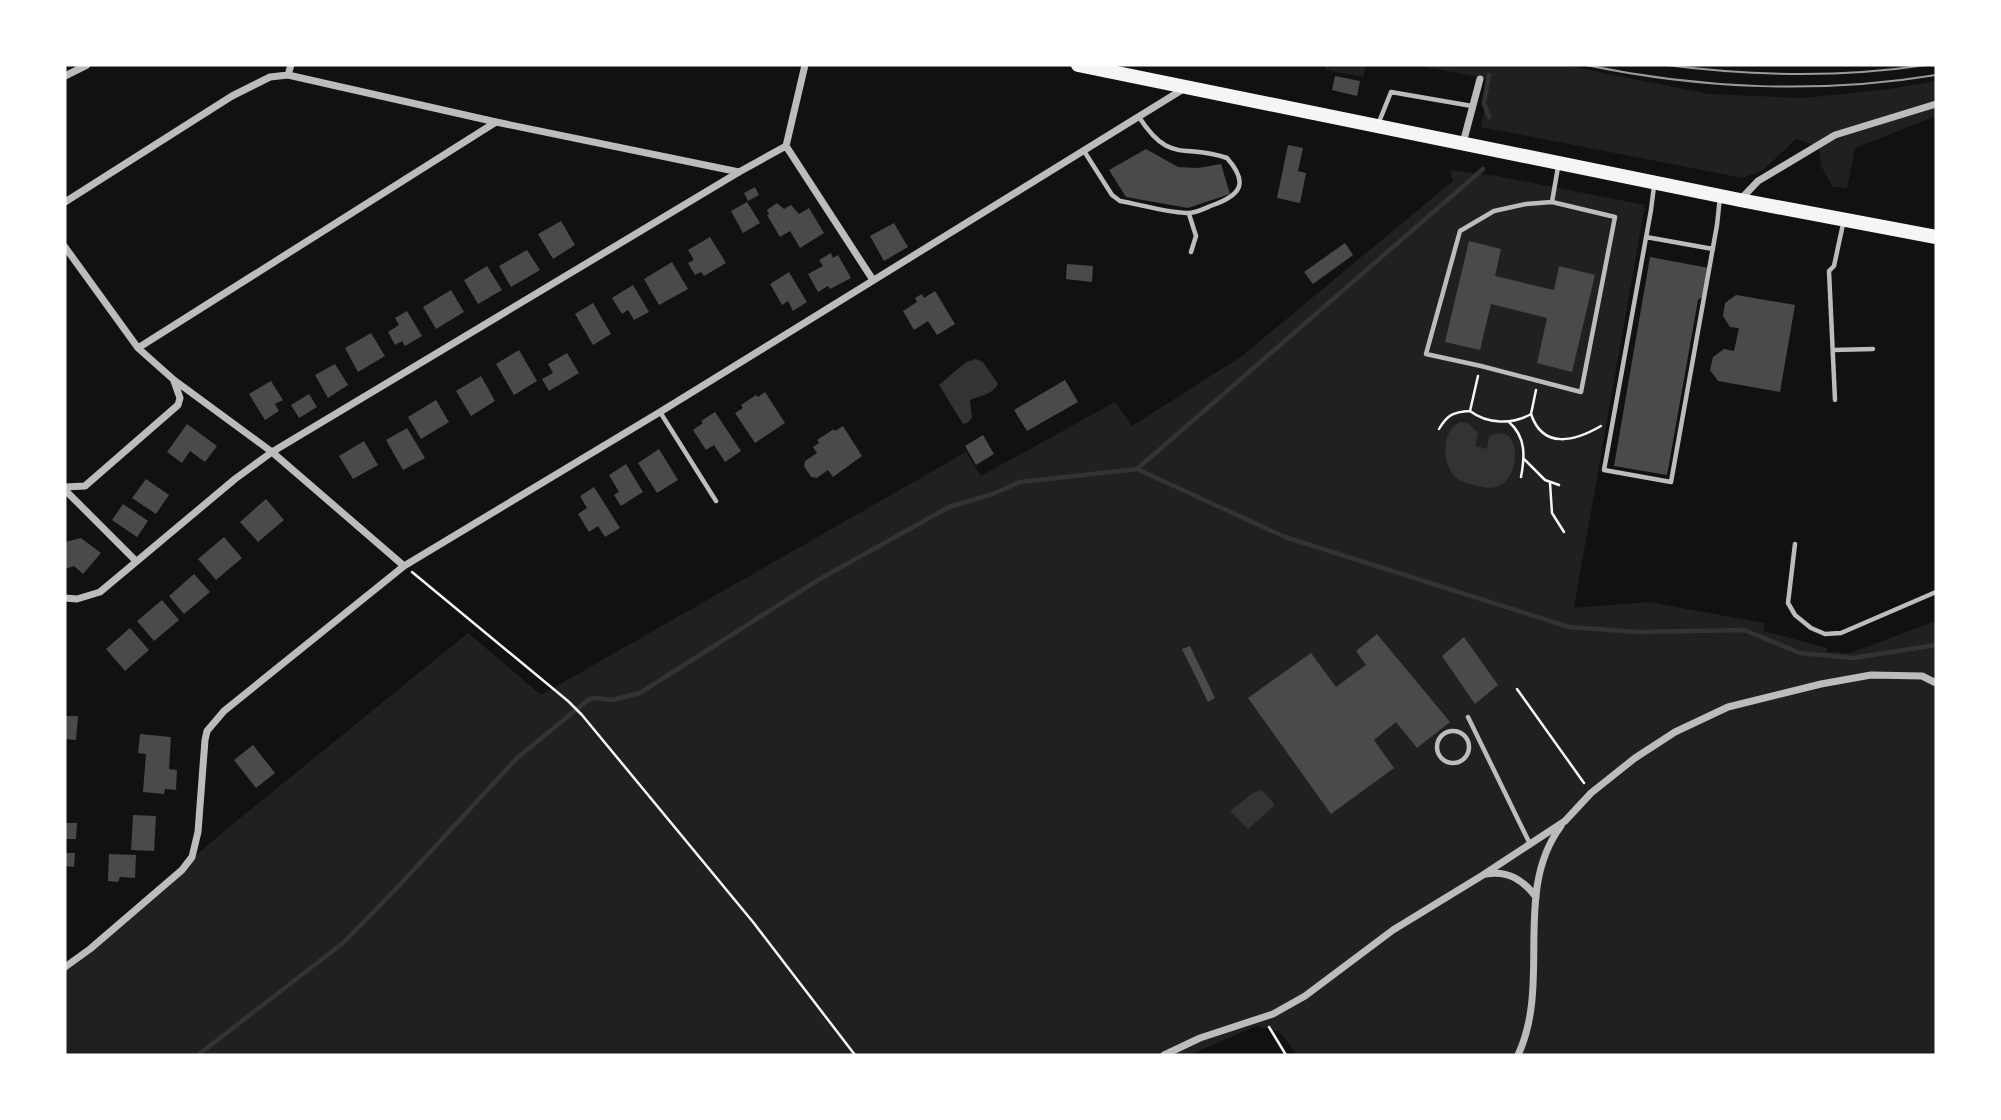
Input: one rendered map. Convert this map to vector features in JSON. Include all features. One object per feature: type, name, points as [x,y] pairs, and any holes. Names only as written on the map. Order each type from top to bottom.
[{"type":"main road","points":[[1078,65],[1740,200],[1936,237]]},
{"type":"street","points":[[65,76],[87,65]]},
{"type":"street","points":[[288,75],[291,65]]},
{"type":"street","points":[[805,65],[786,146],[873,280]]},
{"type":"street","points":[[65,202],[232,96],[270,76],[288,75],[496,122],[739,172]]},
{"type":"street","points":[[1462,143],[1480,79]]},
{"type":"street","points":[[65,967],[182,870],[192,857],[198,832],[205,740],[215,721],[404,566],[660,412],[1187,87]]},
{"type":"street","points":[[1740,200],[1758,181],[1835,135],[1936,104]]},
{"type":"street","points":[[138,348],[496,122]]},
{"type":"street","points":[[65,598],[100,592],[235,479],[272,452],[786,146]]},
{"type":"street","points":[[65,247],[138,348],[174,380],[272,452],[404,566]]},
{"type":"street","points":[[65,489],[85,486],[178,405],[180,398],[174,380]]},
{"type":"street","points":[[65,489],[136,561]]},
{"type":"street","points":[[1518,1055],[1526,1038],[1534,989],[1536,897],[1543,858],[1551,838],[1591,793],[1635,758],[1675,732],[1728,707],[1821,684],[1871,676],[1922,676],[1936,683]]},
{"type":"street","points":[[1164,1055],[1200,1038],[1273,1014],[1305,996],[1393,930],[1564,821]]},
{"type":"street","points":[[1483,875],[1508,875],[1526,884],[1536,897]]},
{"type":"lane","points":[[1378,126],[1391,92],[1472,106]]},
{"type":"lane","points":[[1084,151],[1112,195],[1121,201],[1189,214],[1229,199],[1236,193],[1241,184],[1239,175],[1227,158],[1176,151],[1159,143],[1149,134],[1139,117]]},
{"type":"lane","points":[[1552,202],[1559,162]]},
{"type":"lane","points":[[1654,182],[1604,470],[1671,482],[1721,196]]},
{"type":"lane","points":[[1552,202],[1615,217],[1581,392],[1480,366],[1426,354],[1460,231],[1494,211],[1526,204],[1552,202]]},
{"type":"lane","points":[[1189,214],[1196,236],[1191,252]]},
{"type":"lane","points":[[1835,400],[1829,271],[1835,265],[1844,219]]},
{"type":"lane","points":[[1646,237],[1713,249]]},
{"type":"lane","points":[[1833,350],[1873,349]]},
{"type":"lane","points":[[660,412],[716,501]]},
{"type":"lane","points":[[1795,544],[1788,603],[1795,615],[1811,628],[1825,634],[1842,633],[1936,592]]},
{"type":"lane","points":[[1468,717],[1530,844]]},
{"type":"lane","points":[[1445,733],[1460,733],[1467,740],[1468,751],[1463,759],[1448,762],[1440,756],[1438,741],[1445,733]]},
{"type":"lane","points":[[1467,740],[1478,736]]},
{"type":"path","points":[[1470,411],[1480,366]]},
{"type":"path","points":[[1538,382],[1531,414],[1539,430],[1547,436],[1564,440],[1587,434],[1601,426]]},
{"type":"path","points":[[1439,429],[1454,412],[1470,411],[1487,420],[1509,422],[1531,414]]},
{"type":"path","points":[[1509,422],[1520,436],[1524,459],[1521,477]]},
{"type":"path","points":[[1524,459],[1535,472],[1550,483],[1559,485]]},
{"type":"path","points":[[1550,483],[1552,513],[1564,532]]},
{"type":"path","points":[[404,566],[582,715],[753,922],[855,1055]]},
{"type":"path","points":[[1517,689],[1591,793]]},
{"type":"path","points":[[1273,1014],[1269,1030],[1286,1055]]},
{"type":"shaded area","points":[[1323,65],[1366,65],[1363,77],[1327,70]]},
{"type":"shaded area","points":[[1414,65],[1564,65],[1709,94],[1804,98],[1936,81],[1936,116],[1855,148],[1847,188],[1833,187],[1821,166],[1819,147],[1796,139],[1763,170],[1743,178],[1481,127],[1490,79]]},
{"type":"shaded area","points":[[1450,170],[1497,176],[1645,205],[1574,608],[1649,602],[1764,623],[1764,631],[1827,648],[1827,652],[1850,653],[1936,621],[1936,1055],[1297,1055],[1280,1032],[1256,1026],[1190,1055],[65,1055],[65,966],[228,828],[468,633],[541,695],[966,452],[981,476],[1115,402],[1132,426],[1242,356],[1453,181]]},
{"type":"shaded area","points":[[976,359],[983,362],[998,384],[989,393],[970,400],[972,418],[963,424],[939,385],[966,362]]},
{"type":"shaded area","points":[[1461,422],[1469,424],[1478,433],[1475,446],[1487,449],[1489,437],[1501,433],[1509,437],[1514,446],[1512,470],[1506,480],[1496,487],[1482,487],[1462,481],[1451,472],[1446,456],[1446,439],[1454,426]]},
{"type":"shaded area","points":[[1262,790],[1275,805],[1248,829],[1230,811],[1253,793]]},
{"type":"building","points":[[1335,76],[1360,81],[1357,96],[1332,90]]},
{"type":"building","points":[[1288,145],[1303,148],[1298,171],[1306,173],[1300,203],[1277,198]]},
{"type":"building","points":[[1146,149],[1178,167],[1198,168],[1221,164],[1230,194],[1188,208],[1126,197],[1109,170]]},
{"type":"building","points":[[755,187],[759,195],[748,201],[744,193]]},
{"type":"building","points":[[747,202],[760,223],[743,233],[731,211]]},
{"type":"building","points":[[777,203],[784,209],[791,205],[799,214],[809,208],[824,233],[800,248],[790,231],[780,237],[767,215],[767,210]]},
{"type":"building","points":[[561,221],[575,245],[553,259],[538,234]]},
{"type":"building","points":[[894,223],[908,247],[884,261],[870,236]]},
{"type":"building","points":[[710,237],[726,263],[704,276],[701,272],[695,275],[688,263],[694,260],[688,250]]},
{"type":"building","points":[[1469,241],[1501,249],[1495,276],[1554,290],[1559,266],[1595,275],[1572,372],[1537,363],[1547,318],[1491,304],[1480,350],[1445,342]]},
{"type":"building","points":[[1345,243],[1353,255],[1313,284],[1304,272]]},
{"type":"building","points":[[527,250],[540,270],[511,287],[499,266]]},
{"type":"building","points":[[831,253],[833,258],[838,255],[851,278],[818,292],[808,274],[823,266],[819,260]]},
{"type":"building","points":[[1650,257],[1709,268],[1704,296],[1698,300],[1667,475],[1614,466]]},
{"type":"building","points":[[672,262],[688,289],[659,305],[644,279]]},
{"type":"building","points":[[1067,264],[1093,266],[1092,282],[1066,279]]},
{"type":"building","points":[[487,266],[502,290],[478,304],[464,280]]},
{"type":"building","points":[[789,272],[807,302],[793,311],[788,301],[782,305],[770,284]]},
{"type":"building","points":[[633,285],[649,312],[634,320],[628,310],[622,314],[612,298]]},
{"type":"building","points":[[451,290],[464,312],[436,329],[423,307]]},
{"type":"building","points":[[935,291],[955,324],[937,335],[928,321],[914,330],[903,311],[917,302],[915,298],[922,294],[924,298]]},
{"type":"building","points":[[1736,295],[1795,305],[1780,392],[1718,381],[1710,370],[1713,357],[1724,349],[1734,351],[1739,328],[1730,327],[1723,316],[1725,303]]},
{"type":"building","points":[[593,303],[611,334],[593,345],[575,314]]},
{"type":"building","points":[[407,311],[422,336],[405,346],[402,341],[395,345],[388,332],[399,325],[395,318]]},
{"type":"building","points":[[371,333],[385,356],[358,372],[345,348]]},
{"type":"building","points":[[519,350],[537,381],[514,395],[496,364]]},
{"type":"building","points":[[567,353],[579,373],[549,391],[542,379],[553,373],[548,364]]},
{"type":"building","points":[[335,364],[348,385],[328,398],[315,375]]},
{"type":"building","points":[[481,376],[495,401],[471,416],[456,391]]},
{"type":"building","points":[[1065,380],[1078,402],[1027,431],[1014,410]]},
{"type":"building","points":[[271,381],[283,400],[275,404],[279,411],[265,420],[249,394]]},
{"type":"building","points":[[765,392],[785,423],[755,443],[735,413],[743,408],[741,405]]},
{"type":"building","points":[[309,394],[317,407],[299,418],[291,405]]},
{"type":"building","points":[[436,400],[449,422],[421,439],[408,417]]},
{"type":"building","points":[[715,412],[741,451],[725,462],[714,445],[706,450],[693,430]]},
{"type":"building","points":[[187,424],[217,446],[205,462],[190,451],[182,463],[167,452]]},
{"type":"building","points":[[843,426],[862,456],[833,477],[828,470],[817,478],[811,477],[804,466],[805,461],[817,453],[813,447],[819,443],[817,440]]},
{"type":"building","points":[[407,428],[425,458],[403,470],[386,440]]},
{"type":"building","points":[[983,435],[994,454],[976,465],[965,446]]},
{"type":"building","points":[[364,441],[378,465],[353,479],[339,456]]},
{"type":"building","points":[[659,449],[678,480],[657,493],[638,463]]},
{"type":"building","points":[[626,464],[643,492],[621,506],[614,495],[619,492],[609,475]]},
{"type":"building","points":[[146,479],[169,495],[156,514],[132,498]]},
{"type":"building","points":[[594,487],[620,528],[605,537],[598,526],[589,532],[578,514],[587,508],[580,496]]},
{"type":"building","points":[[266,499],[284,520],[258,542],[240,522]]},
{"type":"building","points":[[123,504],[148,521],[137,537],[112,520]]},
{"type":"building","points":[[224,537],[242,558],[216,580],[198,559]]},
{"type":"building","points":[[81,538],[101,553],[83,574],[74,566],[65,569],[65,542]]},
{"type":"building","points":[[194,574],[210,592],[184,614],[169,596]]},
{"type":"building","points":[[162,600],[179,620],[154,641],[137,621]]},
{"type":"building","points":[[130,628],[149,650],[125,671],[106,649]]},
{"type":"building","points":[[1377,634],[1450,722],[1417,748],[1396,722],[1374,740],[1394,768],[1331,814],[1248,698],[1311,653],[1336,687],[1366,665],[1356,651]]},
{"type":"building","points":[[1464,637],[1498,685],[1475,704],[1442,656]]},
{"type":"building","points":[[1190,646],[1215,698],[1208,702],[1182,649]]},
{"type":"building","points":[[65,716],[78,716],[76,740],[65,739]]},
{"type":"building","points":[[140,734],[171,737],[169,769],[177,770],[176,790],[165,789],[164,794],[143,792],[146,754],[138,753]]},
{"type":"building","points":[[253,745],[275,773],[256,788],[234,760]]},
{"type":"building","points":[[133,815],[156,816],[154,851],[131,850]]},
{"type":"building","points":[[65,823],[77,823],[76,839],[65,839]]},
{"type":"building","points":[[65,853],[75,853],[74,867],[65,866]]},
{"type":"building","points":[[109,854],[136,855],[135,878],[120,877],[118,882],[108,881]]},
{"type":"waterway","points":[[1489,75],[1484,103],[1489,117]]},
{"type":"waterway","points":[[198,1055],[343,943],[517,758],[588,700],[612,700],[640,693],[818,580],[949,507],[993,494],[1020,482],[1137,469],[1483,169]]},
{"type":"waterway","points":[[1137,469],[1285,537],[1569,627],[1638,632],[1744,630],[1800,653],[1853,658],[1936,645]]},
{"type":"tram line","points":[[1586,65],[1673,79],[1761,86],[1849,85],[1936,75]]},
{"type":"tram line","points":[[1666,65],[1796,74],[1861,72],[1926,65]]}]
